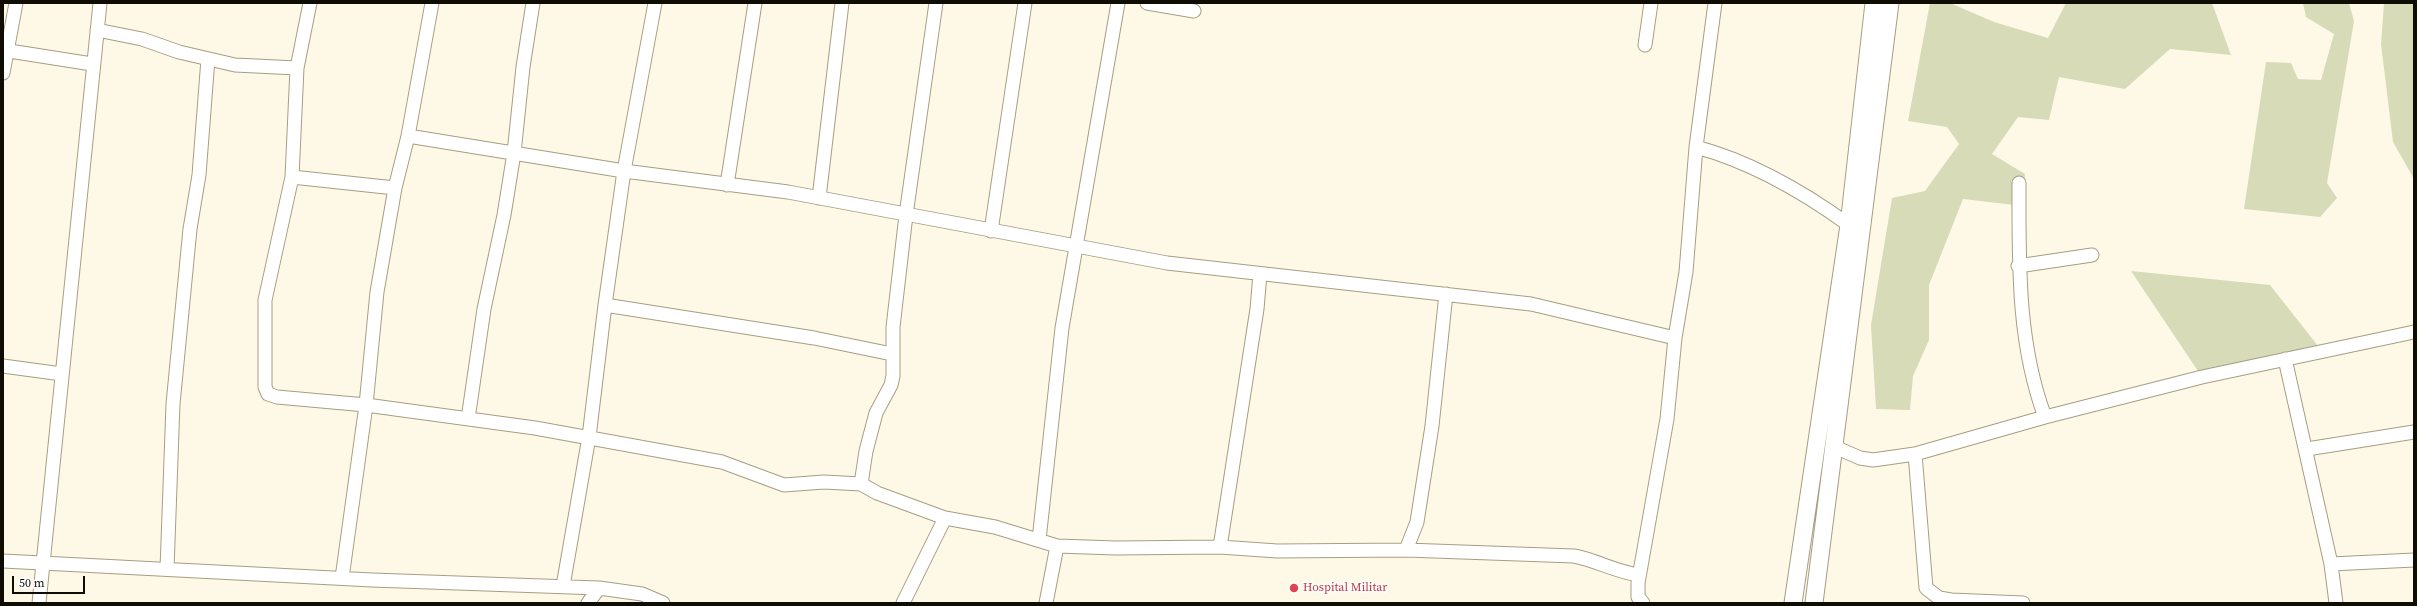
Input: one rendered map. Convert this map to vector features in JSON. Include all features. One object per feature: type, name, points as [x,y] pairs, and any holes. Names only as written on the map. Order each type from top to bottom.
[{"type":"main road","points":[[1793,603],[1849,224],[1874,3]]},
{"type":"main road","points":[[1814,603],[1890,3]]},
{"type":"street","points":[[3,73],[5,50],[16,3]]},
{"type":"street","points":[[39,603],[92,64],[100,3]]},
{"type":"street","points":[[310,3],[297,68],[292,177],[265,300],[265,388],[268,394],[277,397],[366,405],[589,437],[722,462],[784,485],[824,482],[861,484],[877,493],[945,518],[995,527],[1057,546],[1116,548],[1220,547],[1277,551],[1406,550],[1574,556],[1597,561],[1619,571],[1639,575]]},
{"type":"street","points":[[342,578],[366,405],[377,292],[395,188],[408,136],[432,3]]},
{"type":"street","points":[[468,419],[484,309],[504,215],[514,153],[522,67],[533,3]]},
{"type":"street","points":[[563,586],[589,437],[604,305],[624,171],[655,3]]},
{"type":"street","points":[[727,185],[755,3]]},
{"type":"street","points":[[819,198],[842,3]]},
{"type":"street","points":[[861,484],[866,451],[876,413],[891,385],[892,354],[906,215],[936,3]]},
{"type":"street","points":[[991,231],[1025,3]]},
{"type":"street","points":[[1039,540],[1055,384],[1076,245],[1118,3]]},
{"type":"street","points":[[1147,3],[1194,11]]},
{"type":"street","points":[[1645,45],[1651,3]]},
{"type":"street","points":[[1638,601],[1639,575],[1667,419],[1675,338],[1686,272],[1696,147],[1715,3]]},
{"type":"street","points":[[97,30],[142,39],[179,52],[208,59],[256,68],[297,68]]},
{"type":"street","points":[[5,50],[92,64]]},
{"type":"street","points":[[167,569],[174,396],[190,228],[199,175],[208,59]]},
{"type":"street","points":[[408,136],[624,171],[788,192],[1168,263],[1531,304],[1675,338]]},
{"type":"street","points":[[1696,147],[1722,154],[1773,177],[1849,224]]},
{"type":"street","points":[[292,177],[395,188]]},
{"type":"street","points":[[2019,183],[2018,266],[2028,354],[2036,390],[2046,417]]},
{"type":"street","points":[[2018,266],[2092,255]]},
{"type":"street","points":[[1220,547],[1257,309],[1260,274]]},
{"type":"street","points":[[1406,550],[1417,522],[1432,426],[1446,294]]},
{"type":"street","points":[[604,305],[814,338],[892,354]]},
{"type":"street","points":[[1834,447],[1860,458],[1873,460],[1916,454],[2046,417],[2202,377],[2414,332]]},
{"type":"street","points":[[2286,359],[2307,449],[2331,564],[2336,603]]},
{"type":"street","points":[[3,366],[62,374]]},
{"type":"street","points":[[2307,449],[2414,432]]},
{"type":"street","points":[[1916,454],[1926,588],[1939,598],[1951,600],[2022,603]]},
{"type":"street","points":[[903,603],[945,518]]},
{"type":"street","points":[[1046,603],[1057,546]]},
{"type":"street","points":[[2331,564],[2414,560]]},
{"type":"street","points":[[3,561],[342,578],[598,588],[642,594],[663,603]]},
{"type":"street","points":[[588,603],[598,588]]},
{"type":"green space","points":[[1930,3],[1950,3],[1994,22],[2048,38],[2066,3],[2212,3],[2231,55],[2170,49],[2125,89],[2059,77],[2049,120],[2018,117],[1992,154],[2025,174],[2023,206],[1963,199],[1929,285],[1929,340],[1913,376],[1910,410],[1876,409],[1871,325],[1892,198],[1925,191],[1959,144],[1947,127],[1908,121]]},
{"type":"green space","points":[[2303,3],[2349,3],[2354,21],[2327,183],[2337,198],[2320,217],[2244,209],[2266,62],[2291,63],[2298,79],[2321,80],[2334,34],[2306,17]]},
{"type":"green space","points":[[2414,3],[2414,179],[2393,142],[2381,44],[2384,4]]},
{"type":"green space","points":[[2131,271],[2270,285],[2322,351],[2202,377]]},
{"type":"place","name":"Hospital Militar","points":[[1294,588]]}]
